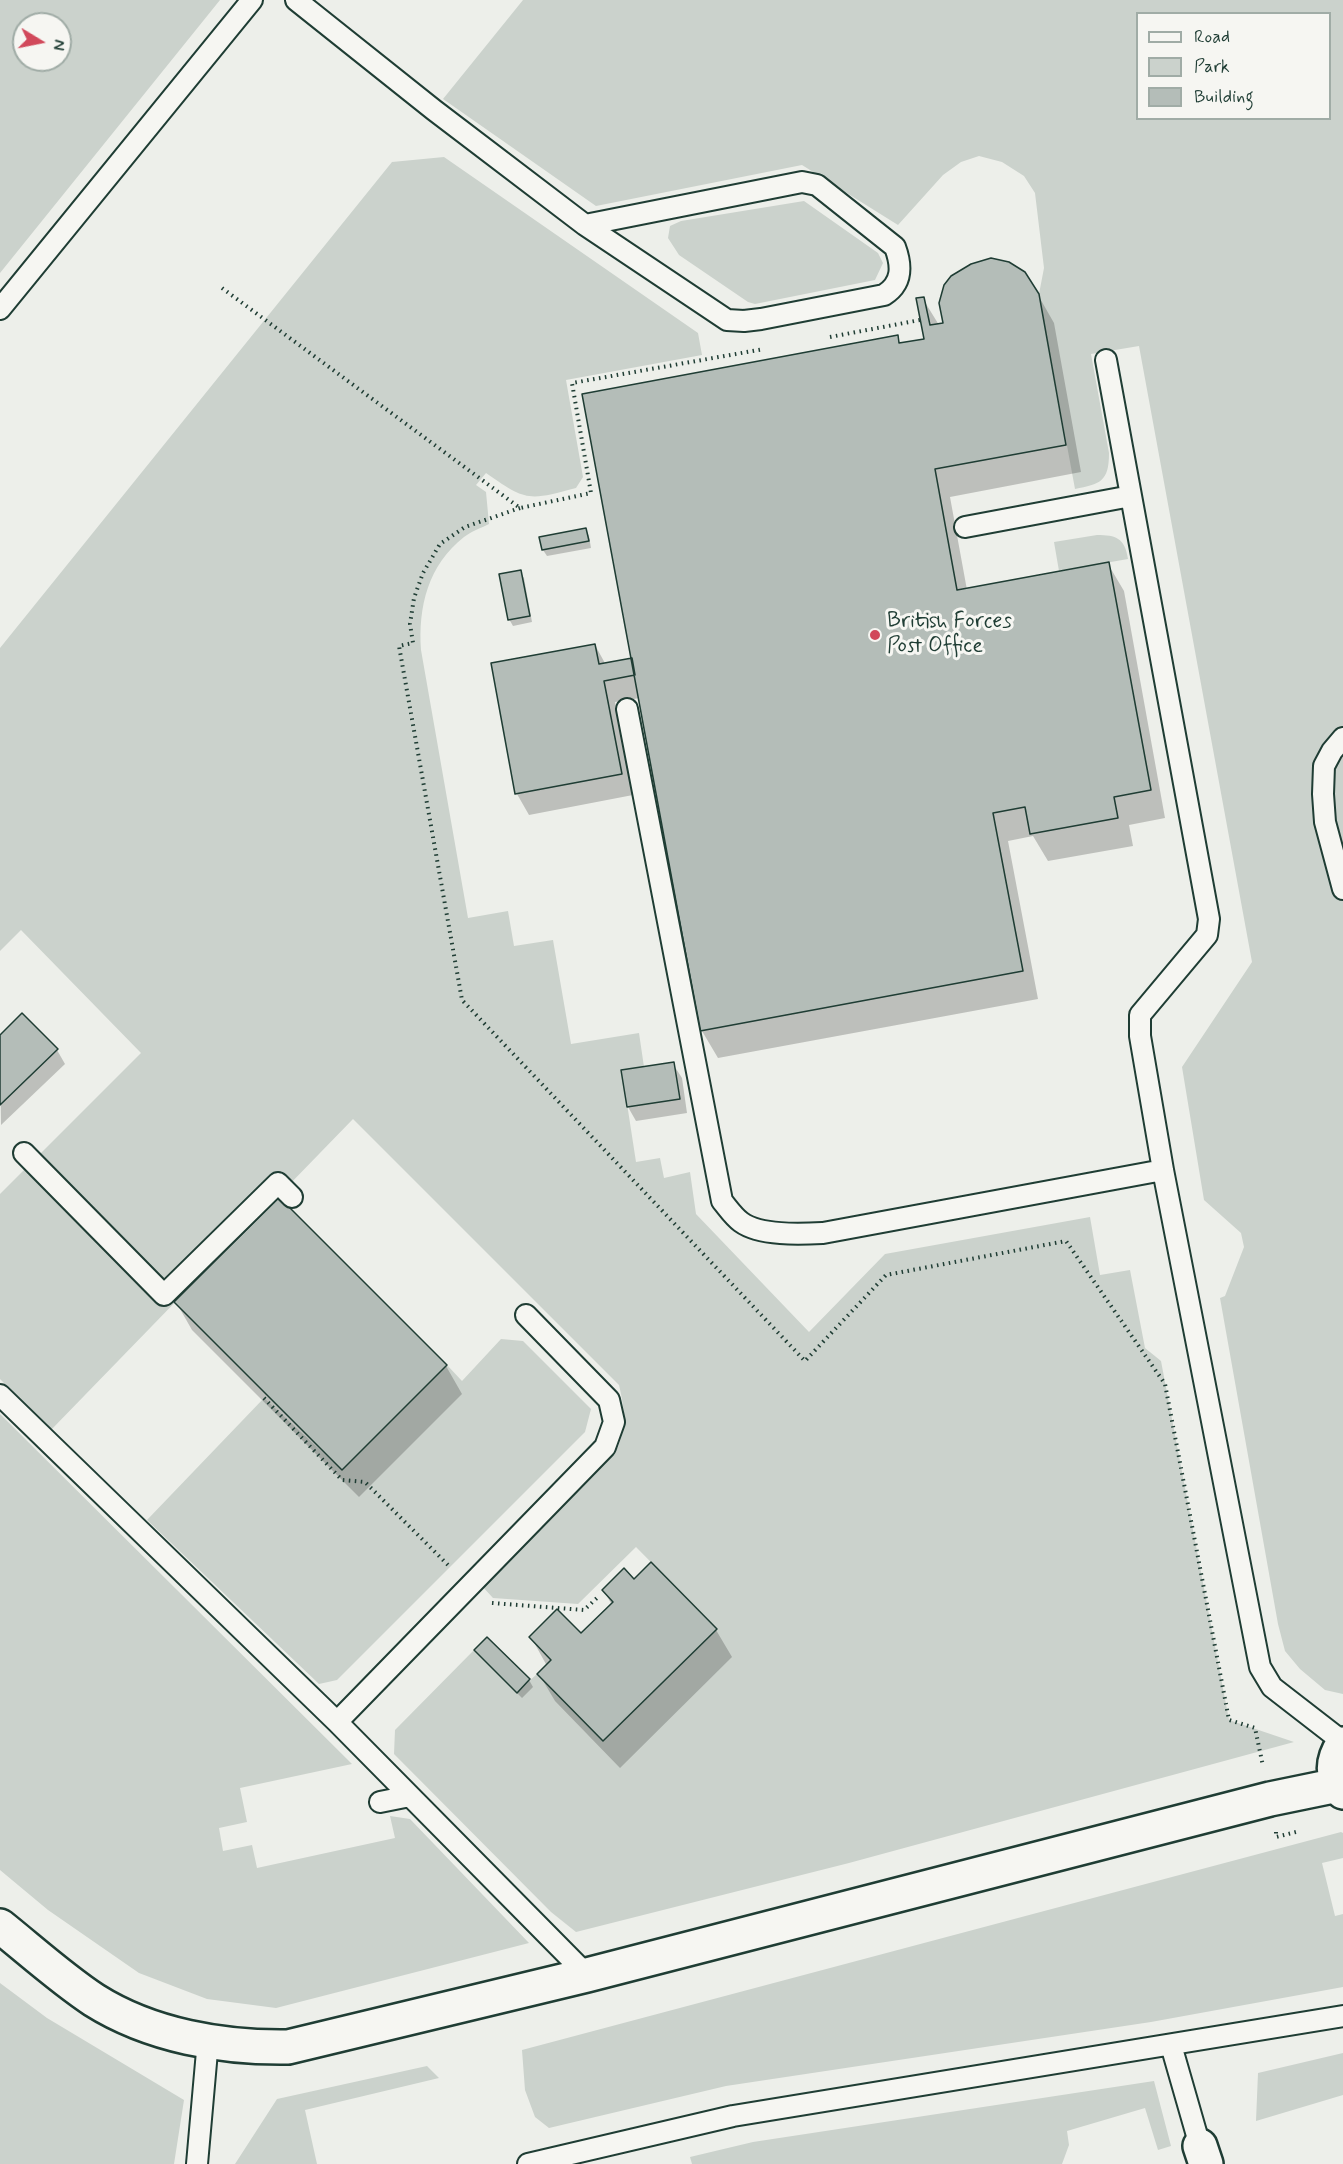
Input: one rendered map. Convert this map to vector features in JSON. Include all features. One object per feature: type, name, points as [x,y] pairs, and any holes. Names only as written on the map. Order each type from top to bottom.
[{"type":"street","points":[[0,1926],[93,2000],[128,2019],[172,2034],[260,2048],[288,2047],[587,1975],[1270,1799],[1340,1788],[1334,1774],[1334,1763],[1343,1743]]},
{"type":"lane","points":[[0,309],[252,0]]},
{"type":"lane","points":[[296,0],[434,110],[585,225],[727,320],[753,320],[864,301],[893,290],[899,276],[900,260],[895,247],[817,185],[810,182],[585,225]]},
{"type":"lane","points":[[1106,360],[1209,919],[1207,935],[1140,1015],[1140,1036],[1163,1170],[1260,1667],[1272,1688],[1343,1743]]},
{"type":"lane","points":[[965,527],[1131,496]]},
{"type":"lane","points":[[627,710],[722,1201],[742,1223],[767,1231],[793,1235],[823,1233],[1163,1170]]},
{"type":"lane","points":[[1343,738],[1332,751],[1324,766],[1323,794],[1325,822],[1343,889]]},
{"type":"lane","points":[[24,1153],[164,1295],[278,1183],[292,1197]]},
{"type":"lane","points":[[338,1722],[605,1447],[614,1422],[609,1400],[526,1315]]},
{"type":"lane","points":[[0,1395],[338,1722],[587,1975]]},
{"type":"lane","points":[[381,1802],[410,1796]]},
{"type":"lane","points":[[528,2164],[734,2116],[1343,2016]]},
{"type":"lane","points":[[197,2164],[208,2040]]},
{"type":"lane","points":[[1171,2045],[1203,2155]]},
{"type":"path","points":[[222,288],[520,508],[591,493],[572,383],[766,349]]},
{"type":"path","points":[[821,338],[920,320]]},
{"type":"path","points":[[264,1398],[342,1480],[365,1482],[485,1603],[584,1610],[597,1598]]},
{"type":"green space","points":[[0,0],[220,0],[0,273]]},
{"type":"green space","points":[[523,0],[1343,0],[1343,1694],[1325,1690],[1300,1669],[1285,1651],[1278,1624],[1220,1298],[1225,1296],[1244,1247],[1241,1233],[1204,1200],[1182,1067],[1252,962],[1139,346],[1091,354],[1109,463],[1105,476],[1101,480],[1075,489],[1039,294],[1044,268],[1035,193],[1024,176],[1002,162],[979,156],[961,162],[943,175],[898,225],[802,165],[596,206],[443,99]]},
{"type":"green space","points":[[444,157],[698,333],[702,355],[566,380],[583,477],[576,488],[547,495],[528,496],[510,489],[486,473],[476,485],[486,492],[489,524],[467,535],[452,548],[442,560],[428,588],[421,618],[421,650],[468,918],[508,911],[514,946],[553,940],[571,1044],[639,1033],[644,1067],[622,1071],[636,1162],[660,1158],[664,1178],[690,1172],[696,1214],[809,1332],[885,1254],[1090,1217],[1100,1275],[1130,1270],[1145,1348],[1161,1361],[1229,1720],[1294,1742],[849,1863],[576,1932],[551,1912],[394,1754],[395,1730],[474,1650],[517,1692],[537,1674],[603,1741],[717,1629],[636,1547],[578,1604],[493,1598],[481,1585],[618,1447],[623,1431],[624,1416],[619,1385],[353,1119],[51,1430],[0,1379],[0,1194],[141,1053],[21,930],[0,951],[0,648],[392,162]]},
{"type":"green space","points":[[804,201],[878,253],[883,263],[875,280],[755,304],[748,302],[679,255],[668,238],[670,226],[681,221]]},
{"type":"green space","points":[[1097,535],[1114,537],[1122,542],[1128,559],[1059,571],[1054,542]]},
{"type":"green space","points":[[501,1339],[523,1341],[591,1409],[585,1432],[337,1680],[319,1684],[147,1520],[264,1398],[342,1470],[447,1365],[462,1381]]},
{"type":"green space","points":[[0,1414],[352,1764],[240,1788],[247,1822],[219,1828],[223,1851],[252,1845],[257,1868],[395,1838],[390,1816],[410,1819],[529,1943],[276,2008],[207,1999],[139,1973],[48,1910],[0,1870]]},
{"type":"green space","points":[[1343,1833],[1343,1858],[1322,1863],[1335,1916],[1343,1914],[1343,1987],[1151,2022],[726,2086],[549,2128],[535,2117],[525,2090],[522,2050]]},
{"type":"green space","points":[[0,1983],[47,2018],[184,2100],[174,2164],[0,2164]]},
{"type":"green space","points":[[1343,2053],[1343,2095],[1256,2121],[1258,2073]]},
{"type":"green space","points":[[427,2066],[439,2078],[305,2110],[317,2164],[235,2164],[277,2099]]},
{"type":"green space","points":[[1154,2081],[1171,2146],[1158,2150],[1145,2108],[1067,2131],[1069,2145],[1062,2164],[692,2164],[690,2157],[753,2142]]},
{"type":"building","name":"British Forces Post Office","points":[[991,258],[1009,262],[1025,272],[1039,294],[1066,445],[935,469],[957,590],[1109,562],[1151,790],[1114,797],[1118,818],[1030,834],[1025,807],[993,813],[1023,971],[700,1031],[582,394],[898,335],[899,343],[924,339],[916,298],[924,297],[930,325],[943,323],[939,303],[944,285],[951,276],[971,264]]},
{"type":"building","points":[[586,528],[589,541],[542,550],[539,537]]},
{"type":"building","points":[[521,570],[530,616],[508,620],[499,574]]},
{"type":"building","points":[[595,644],[599,664],[632,658],[635,675],[604,681],[622,774],[515,794],[491,663]]},
{"type":"building","points":[[22,1013],[58,1049],[0,1105],[0,1035]]},
{"type":"building","points":[[674,1062],[680,1099],[627,1107],[621,1070]]},
{"type":"building","points":[[279,1197],[447,1365],[342,1470],[174,1302]]},
{"type":"building","points":[[651,1562],[717,1629],[603,1741],[537,1674],[551,1660],[529,1637],[557,1609],[581,1633],[613,1602],[602,1590],[624,1568],[634,1579]]},
{"type":"building","points":[[487,1637],[530,1679],[517,1693],[474,1650]]},
{"type":"place","name":"British Forces Post Office","points":[[875,635]]}]
